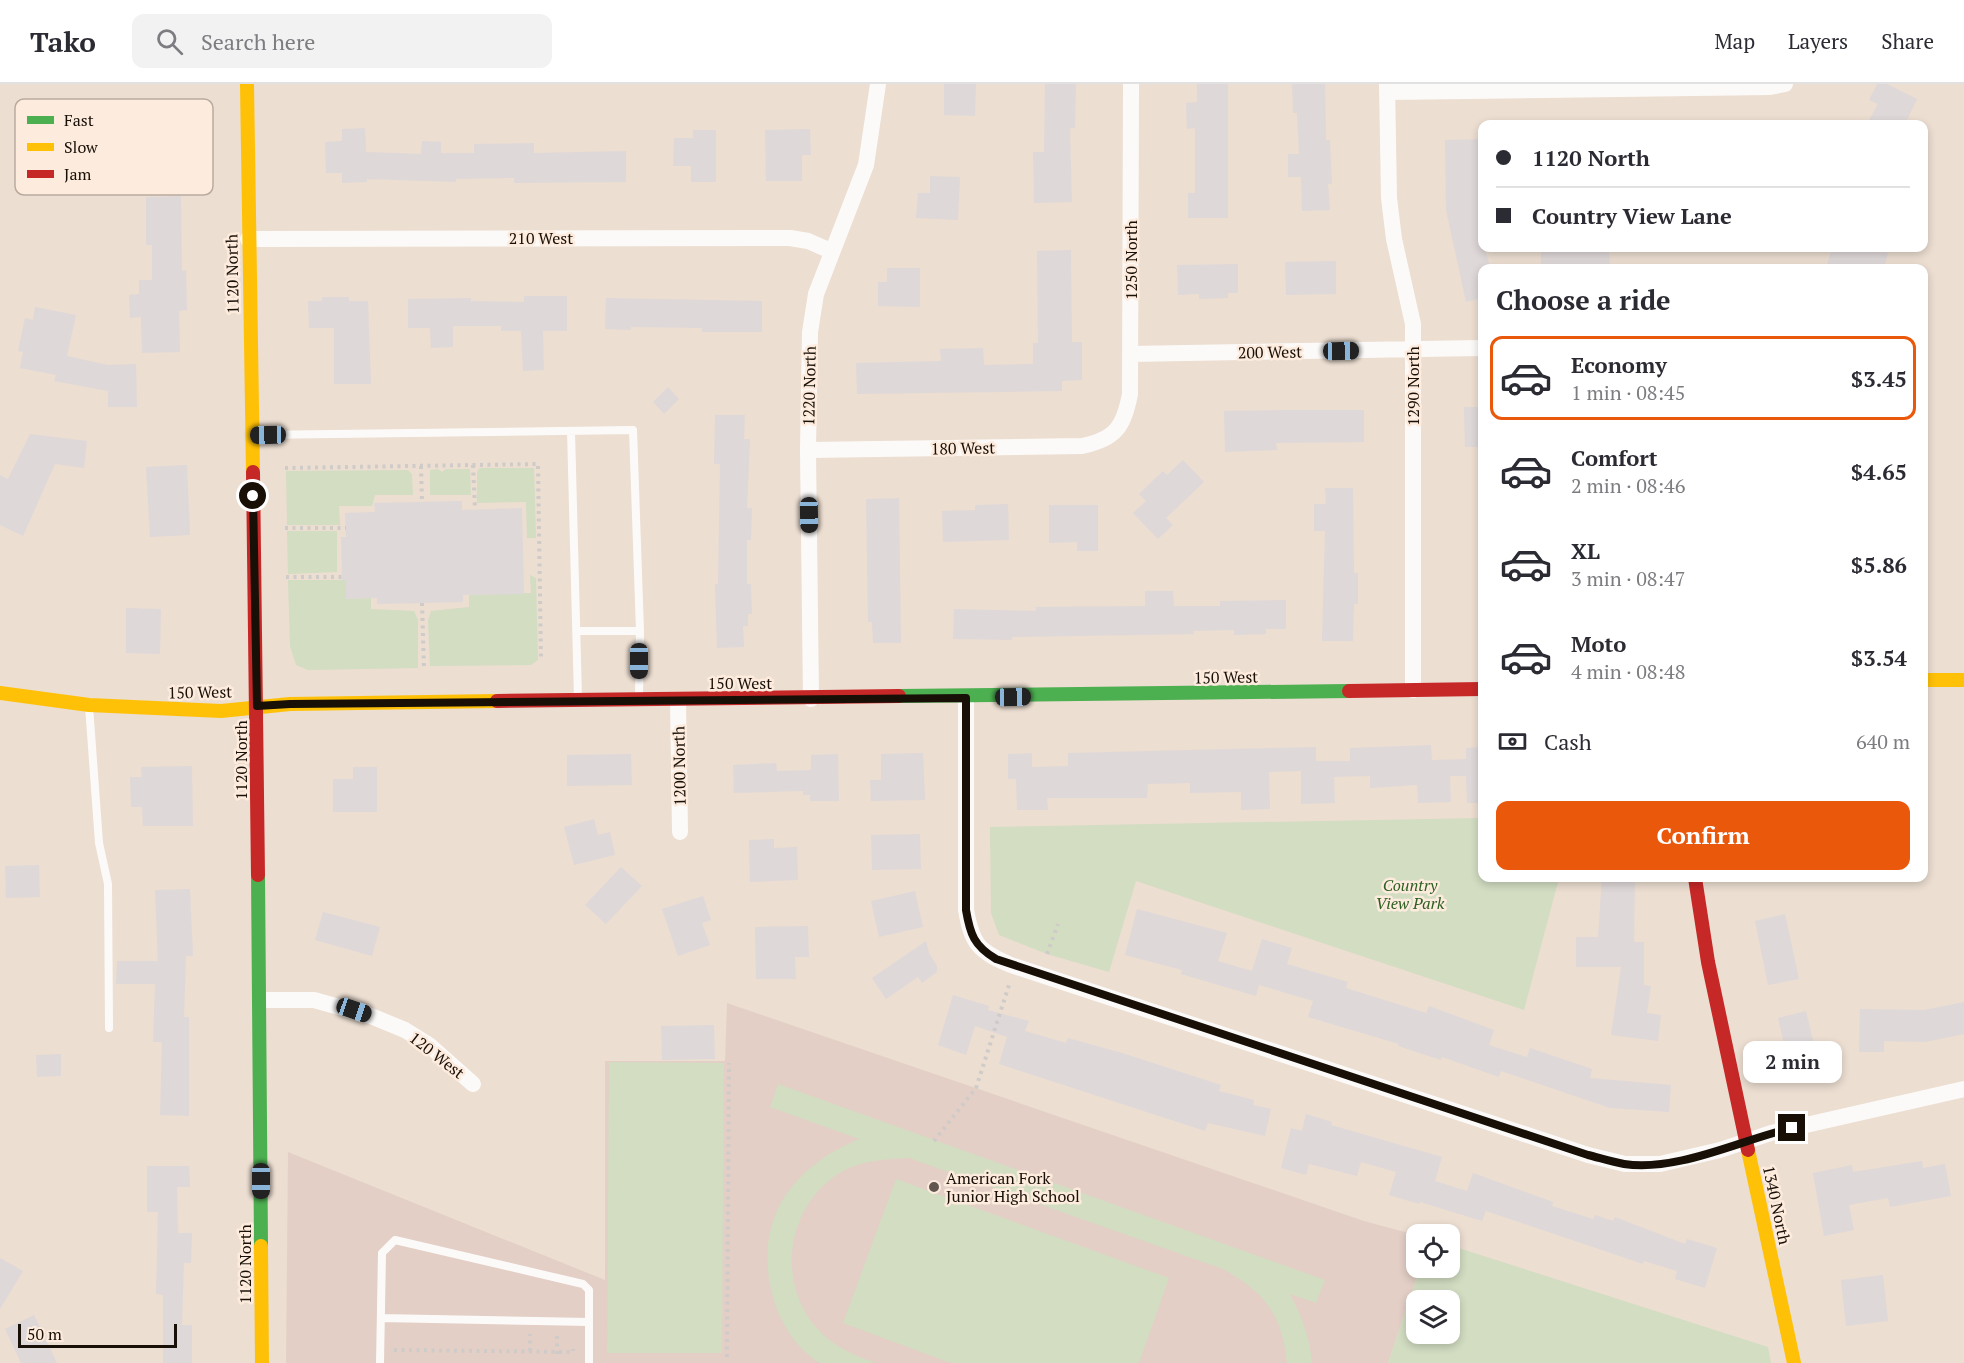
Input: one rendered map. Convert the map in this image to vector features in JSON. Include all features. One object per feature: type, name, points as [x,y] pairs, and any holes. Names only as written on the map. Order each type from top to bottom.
[{"type":"street","name":"1120 North","points":[[247,84],[257,706],[262,1363]]},
{"type":"street","name":"1220 North","points":[[811,699],[808,450],[810,332],[816,294],[866,165],[878,84]]},
{"type":"street","name":"1250 North","points":[[1115,433],[1126,416],[1130,394],[1131,84]]},
{"type":"street","points":[[1387,88],[1770,87],[1785,84]]},
{"type":"street","name":"1290 North","points":[[1387,88],[1389,198],[1394,239],[1413,324],[1413,690]]},
{"type":"street","name":"210 West","points":[[248,239],[790,238],[808,241],[831,251]]},
{"type":"street","name":"200 West","points":[[1130,354],[1478,348]]},
{"type":"street","name":"180 West","points":[[808,450],[1083,446],[1100,442],[1115,433]]},
{"type":"street","points":[[1928,680],[1964,680]]},
{"type":"street","name":"150 West","points":[[0,693],[89,705],[221,711],[290,704],[966,698],[1478,689]]},
{"type":"street","points":[[966,698],[966,910],[970,934],[980,950],[1011,964],[1588,1155],[1625,1164],[1660,1164],[1771,1133],[1964,1089]]},
{"type":"street","name":"1200 North","points":[[678,700],[680,832]]},
{"type":"street","name":"1340 North","points":[[1696,882],[1708,962],[1794,1363]]},
{"type":"street","name":"120 West","points":[[260,1000],[314,1000],[371,1016],[405,1030],[429,1045],[473,1084]]},
{"type":"lane","points":[[251,435],[633,430],[640,631],[639,701]]},
{"type":"lane","points":[[572,431],[579,702]]},
{"type":"lane","points":[[578,631],[640,631]]},
{"type":"lane","points":[[89,705],[99,843],[108,884],[109,1028]]},
{"type":"lane","points":[[380,1363],[382,1253],[395,1240],[583,1284],[590,1290],[589,1363]]},
{"type":"lane","points":[[381,1318],[589,1322]]},
{"type":"path","points":[[474,465],[475,510]]},
{"type":"path","points":[[285,468],[538,465],[541,660]]},
{"type":"path","points":[[421,466],[422,502]]},
{"type":"path","points":[[285,528],[346,528]]},
{"type":"path","points":[[286,577],[342,577]]},
{"type":"path","points":[[422,603],[424,669]]},
{"type":"path","points":[[1047,954],[1058,924]]},
{"type":"path","points":[[934,1140],[976,1088],[1009,985]]},
{"type":"path","points":[[727,1357],[729,1063]]},
{"type":"path","points":[[394,1340],[394,1350],[573,1352],[574,1322]]},
{"type":"shaded area","name":"American Fork Junior High School","points":[[727,1003],[1364,1221],[1406,1232],[1406,1278],[1417,1278],[1413,1290],[1406,1290],[1406,1310],[1388,1363],[286,1363],[288,1152],[605,1280],[605,1061],[725,1061]]},
{"type":"green space","points":[[480,468],[534,468],[536,538],[527,538],[526,502],[477,503],[477,472]]},
{"type":"green space","points":[[438,469],[442,472],[446,469],[470,469],[471,495],[430,495],[430,470]]},
{"type":"green space","points":[[408,470],[412,474],[413,495],[375,495],[372,506],[339,506],[340,525],[287,525],[286,471]]},
{"type":"green space","points":[[287,531],[337,531],[337,572],[288,574]]},
{"type":"green space","points":[[530,575],[536,578],[538,660],[531,665],[430,666],[428,621],[431,611],[469,607],[469,595],[531,593]]},
{"type":"green space","points":[[288,580],[346,580],[346,599],[371,598],[371,609],[414,611],[418,620],[418,668],[308,670],[296,665],[290,646]]},
{"type":"green space","name":"Country View Park","points":[[1478,818],[1478,882],[1558,882],[1524,1010],[1136,881],[1109,972],[1047,954],[999,935],[991,913],[990,827]]},
{"type":"green space","points":[[609,1062],[724,1063],[722,1353],[607,1353]]},
{"type":"green space","points":[[778,1084],[1325,1280],[1316,1303],[1290,1294],[1305,1327],[1312,1363],[1287,1363],[1281,1331],[1269,1307],[1250,1287],[1223,1269],[909,1158],[870,1162],[843,1171],[816,1193],[803,1214],[795,1236],[792,1260],[794,1284],[803,1307],[816,1327],[835,1344],[850,1353],[876,1363],[820,1363],[803,1349],[789,1332],[778,1312],[771,1290],[768,1243],[773,1221],[789,1190],[806,1171],[836,1150],[859,1139],[770,1107]]},
{"type":"green space","points":[[896,1179],[1169,1278],[1139,1363],[951,1363],[843,1323]]},
{"type":"green space","points":[[1460,1249],[1768,1347],[1771,1363],[1388,1363],[1406,1310],[1406,1344],[1460,1344],[1460,1290],[1413,1290],[1417,1278],[1460,1278]]},
{"type":"building","points":[[944,84],[976,84],[975,116],[944,115]]},
{"type":"building","points":[[1045,84],[1076,84],[1075,128],[1070,128],[1072,202],[1034,203],[1033,152],[1044,152]]},
{"type":"building","points":[[1197,84],[1228,84],[1228,218],[1188,218],[1188,193],[1195,193],[1195,128],[1187,129],[1186,103],[1197,102]]},
{"type":"building","points":[[1292,84],[1325,84],[1326,140],[1330,140],[1332,184],[1328,184],[1330,210],[1302,211],[1301,177],[1288,177],[1288,154],[1299,154],[1297,113],[1293,113]]},
{"type":"building","points":[[1877,84],[1887,84],[1917,99],[1907,120],[1869,120],[1878,104],[1869,100]]},
{"type":"building","points":[[365,128],[366,152],[421,154],[422,141],[441,142],[441,153],[474,153],[474,144],[534,143],[534,153],[626,151],[626,182],[514,183],[514,178],[456,179],[456,182],[367,179],[367,182],[342,183],[342,173],[326,173],[325,142],[342,141],[342,129]]},
{"type":"building","points":[[810,129],[811,155],[802,155],[802,181],[766,181],[765,130]]},
{"type":"building","points":[[693,130],[716,130],[716,182],[691,182],[691,166],[673,166],[674,138],[693,138]]},
{"type":"building","points":[[1478,139],[1478,252],[1486,252],[1489,264],[1478,264],[1478,299],[1466,302],[1446,210],[1445,140]]},
{"type":"building","points":[[930,176],[960,177],[958,220],[916,218],[918,193],[930,193]]},
{"type":"building","points":[[181,196],[182,271],[186,270],[187,310],[179,311],[180,352],[142,353],[141,317],[130,318],[129,295],[139,294],[139,280],[152,280],[152,245],[146,245],[146,197]]},
{"type":"building","points":[[1071,250],[1072,342],[1082,342],[1082,380],[1062,381],[1062,391],[857,394],[856,363],[941,361],[940,349],[983,348],[984,365],[1033,364],[1033,343],[1038,343],[1037,251]]},
{"type":"building","points":[[1541,252],[1609,252],[1610,264],[1541,264]]},
{"type":"building","points":[[1831,252],[1888,253],[1885,264],[1827,264]]},
{"type":"building","points":[[1336,261],[1336,294],[1286,295],[1285,262]]},
{"type":"building","points":[[1238,264],[1238,293],[1228,293],[1228,298],[1199,299],[1199,294],[1178,295],[1177,265]]},
{"type":"building","points":[[887,268],[920,268],[920,307],[878,306],[878,282],[887,282]]},
{"type":"building","points":[[524,296],[567,296],[567,331],[543,331],[544,370],[523,371],[521,331],[501,331],[501,326],[453,326],[453,347],[431,348],[430,328],[408,328],[408,299],[471,298],[471,301],[524,302]]},
{"type":"building","points":[[322,297],[349,297],[349,301],[368,301],[371,384],[334,384],[334,328],[309,328],[308,301],[322,301]]},
{"type":"building","points":[[606,298],[762,301],[762,332],[702,332],[702,328],[605,329]]},
{"type":"building","points":[[35,307],[76,315],[67,356],[108,365],[136,364],[137,407],[108,407],[108,391],[54,381],[56,375],[20,368],[23,352],[18,351],[25,318],[33,320]]},
{"type":"building","points":[[668,387],[679,399],[664,414],[653,402]]},
{"type":"building","points":[[1464,407],[1478,407],[1478,447],[1465,447]]},
{"type":"building","points":[[1364,410],[1364,442],[1276,443],[1277,450],[1225,452],[1224,411]]},
{"type":"building","points":[[715,415],[745,415],[744,439],[750,439],[747,508],[752,508],[751,540],[747,540],[747,584],[751,584],[752,614],[748,614],[748,626],[743,626],[744,647],[717,648],[715,584],[718,584],[720,464],[714,464]]},
{"type":"building","points":[[30,434],[87,441],[84,468],[55,464],[23,536],[0,525],[0,475],[8,479]]},
{"type":"building","points":[[1183,460],[1204,482],[1166,518],[1173,525],[1158,539],[1133,513],[1146,501],[1139,494],[1163,471],[1167,475]]},
{"type":"building","points":[[187,465],[190,535],[150,537],[146,467]]},
{"type":"building","points":[[1325,488],[1353,488],[1354,573],[1358,573],[1358,604],[1354,604],[1353,641],[1322,641],[1325,531],[1314,531],[1314,504],[1326,504]]},
{"type":"building","points":[[899,498],[901,643],[873,643],[872,622],[868,622],[866,499]]},
{"type":"building","points":[[462,501],[462,510],[522,508],[524,594],[463,595],[463,602],[377,604],[377,598],[346,599],[346,580],[342,580],[341,537],[346,537],[345,513],[375,512],[374,503]]},
{"type":"building","points":[[1008,504],[1009,540],[943,542],[942,511],[975,510],[975,505]]},
{"type":"building","points":[[1049,505],[1098,505],[1098,551],[1077,551],[1077,542],[1049,543]]},
{"type":"building","points":[[1145,591],[1173,591],[1174,606],[1220,606],[1220,601],[1286,600],[1286,629],[1266,629],[1266,634],[1234,635],[1234,630],[1193,631],[1194,634],[1012,637],[1012,640],[953,639],[954,609],[1036,611],[1036,607],[1145,606]]},
{"type":"building","points":[[126,608],[161,609],[160,654],[126,653]]},
{"type":"building","points":[[1431,745],[1432,760],[1466,759],[1466,748],[1478,747],[1478,803],[1467,803],[1466,776],[1450,776],[1451,802],[1418,803],[1417,785],[1370,788],[1370,776],[1334,777],[1335,803],[1301,804],[1301,771],[1269,772],[1270,809],[1241,810],[1241,792],[1190,793],[1190,783],[1148,784],[1147,798],[1047,798],[1048,810],[1017,810],[1016,779],[1008,779],[1008,754],[1032,753],[1032,767],[1068,766],[1068,753],[1316,747],[1316,761],[1350,761],[1350,748]]},
{"type":"building","points":[[923,753],[925,800],[871,801],[870,780],[881,780],[881,754]]},
{"type":"building","points":[[631,754],[632,785],[567,786],[567,755]]},
{"type":"building","points":[[838,754],[839,801],[810,801],[810,795],[803,795],[803,791],[734,793],[733,765],[776,763],[777,771],[811,770],[811,755]]},
{"type":"building","points":[[192,766],[193,826],[143,826],[142,807],[131,807],[130,777],[142,777],[141,767]]},
{"type":"building","points":[[353,767],[377,767],[377,812],[333,812],[333,779],[353,779]]},
{"type":"building","points":[[594,819],[598,835],[610,832],[615,855],[574,865],[564,827]]},
{"type":"building","points":[[920,834],[921,869],[872,870],[871,835]]},
{"type":"building","points":[[774,839],[774,848],[797,847],[798,880],[750,882],[749,840]]},
{"type":"building","points":[[39,865],[40,897],[6,898],[5,866]]},
{"type":"building","points":[[621,867],[642,886],[606,924],[585,905]]},
{"type":"building","points":[[1602,882],[1635,882],[1634,942],[1644,942],[1644,985],[1651,986],[1647,1013],[1661,1015],[1658,1041],[1611,1035],[1621,967],[1576,967],[1576,937],[1598,937]]},
{"type":"building","points":[[190,889],[193,956],[186,956],[184,1017],[189,1017],[189,1116],[160,1115],[162,1042],[153,1042],[155,984],[116,984],[117,961],[158,961],[155,890]]},
{"type":"building","points":[[915,891],[923,927],[879,937],[871,901]]},
{"type":"building","points":[[703,896],[711,920],[702,923],[710,945],[678,956],[662,909]]},
{"type":"building","points":[[1137,909],[1227,933],[1218,961],[1252,971],[1262,939],[1292,948],[1287,964],[1348,982],[1346,988],[1426,1013],[1429,1006],[1494,1030],[1489,1045],[1527,1057],[1530,1048],[1592,1069],[1590,1078],[1671,1085],[1669,1112],[1610,1108],[1501,1071],[1499,1077],[1442,1057],[1441,1060],[1398,1046],[1399,1044],[1308,1017],[1313,1001],[1259,985],[1256,996],[1181,974],[1182,970],[1125,955]]},
{"type":"building","points":[[323,912],[380,927],[372,956],[315,940]]},
{"type":"building","points":[[1785,914],[1799,979],[1768,985],[1755,921]]},
{"type":"building","points":[[808,926],[809,957],[795,957],[796,979],[756,979],[755,927]]},
{"type":"building","points":[[926,941],[929,953],[937,966],[937,972],[922,983],[918,977],[886,999],[872,978]]},
{"type":"building","points":[[953,995],[989,1006],[988,1010],[1029,1021],[1025,1031],[1066,1043],[1068,1038],[1221,1085],[1219,1091],[1254,1100],[1253,1105],[1271,1109],[1265,1136],[1208,1123],[1205,1131],[999,1064],[1007,1037],[975,1026],[966,1055],[938,1045]]},
{"type":"building","points":[[1964,1002],[1964,1034],[1925,1042],[1884,1041],[1884,1052],[1859,1052],[1860,1009],[1924,1010]]},
{"type":"building","points":[[1806,1011],[1821,1073],[1792,1079],[1778,1018]]},
{"type":"building","points":[[714,1025],[715,1059],[662,1060],[661,1026]]},
{"type":"building","points":[[61,1054],[61,1076],[37,1077],[36,1055]]},
{"type":"building","points":[[1306,1114],[1332,1122],[1331,1125],[1442,1157],[1435,1181],[1467,1191],[1473,1173],[1553,1202],[1552,1206],[1593,1219],[1595,1215],[1613,1221],[1615,1217],[1685,1244],[1687,1239],[1717,1248],[1705,1288],[1675,1279],[1677,1271],[1644,1261],[1643,1264],[1486,1211],[1482,1221],[1389,1195],[1396,1172],[1361,1162],[1357,1176],[1309,1164],[1306,1175],[1281,1168],[1291,1128],[1302,1131]]},
{"type":"building","points":[[1922,1161],[1923,1168],[1945,1164],[1951,1196],[1890,1207],[1888,1198],[1849,1205],[1854,1230],[1824,1236],[1813,1173],[1852,1165],[1853,1172]]},
{"type":"building","points":[[147,1166],[189,1166],[190,1187],[177,1187],[178,1233],[192,1233],[191,1263],[184,1263],[182,1325],[192,1325],[192,1363],[163,1363],[163,1295],[156,1294],[158,1212],[147,1212]]},
{"type":"building","points":[[0,1258],[23,1271],[0,1309]]},
{"type":"building","points":[[1883,1275],[1888,1321],[1846,1326],[1841,1280]]},
{"type":"building","points":[[34,1315],[57,1363],[21,1363],[5,1329]]},
{"type":"traffic: fast","points":[[899,696],[1349,691]]},
{"type":"traffic: fast","points":[[258,875],[261,1246]]},
{"type":"traffic: slow","points":[[247,84],[253,472]]},
{"type":"traffic: slow","points":[[1928,680],[1964,680]]},
{"type":"traffic: slow","points":[[0,693],[89,705],[221,711],[290,704],[497,701]]},
{"type":"traffic: slow","points":[[1748,1150],[1794,1363]]},
{"type":"traffic: slow","points":[[261,1246],[262,1363]]},
{"type":"traffic: jam","points":[[253,472],[258,875]]},
{"type":"traffic: jam","points":[[1349,691],[1478,689]]},
{"type":"traffic: jam","points":[[497,701],[899,696]]},
{"type":"traffic: jam","points":[[1696,882],[1708,962],[1748,1150]]},
{"type":"place","name":"American Fork Junior High School","points":[[934,1187]]},
{"type":"route","points":[[253,496],[257,706],[966,698],[966,910],[970,934],[980,950],[996,959],[1588,1155],[1625,1164],[1660,1164],[1720,1150],[1792,1128]]}]
